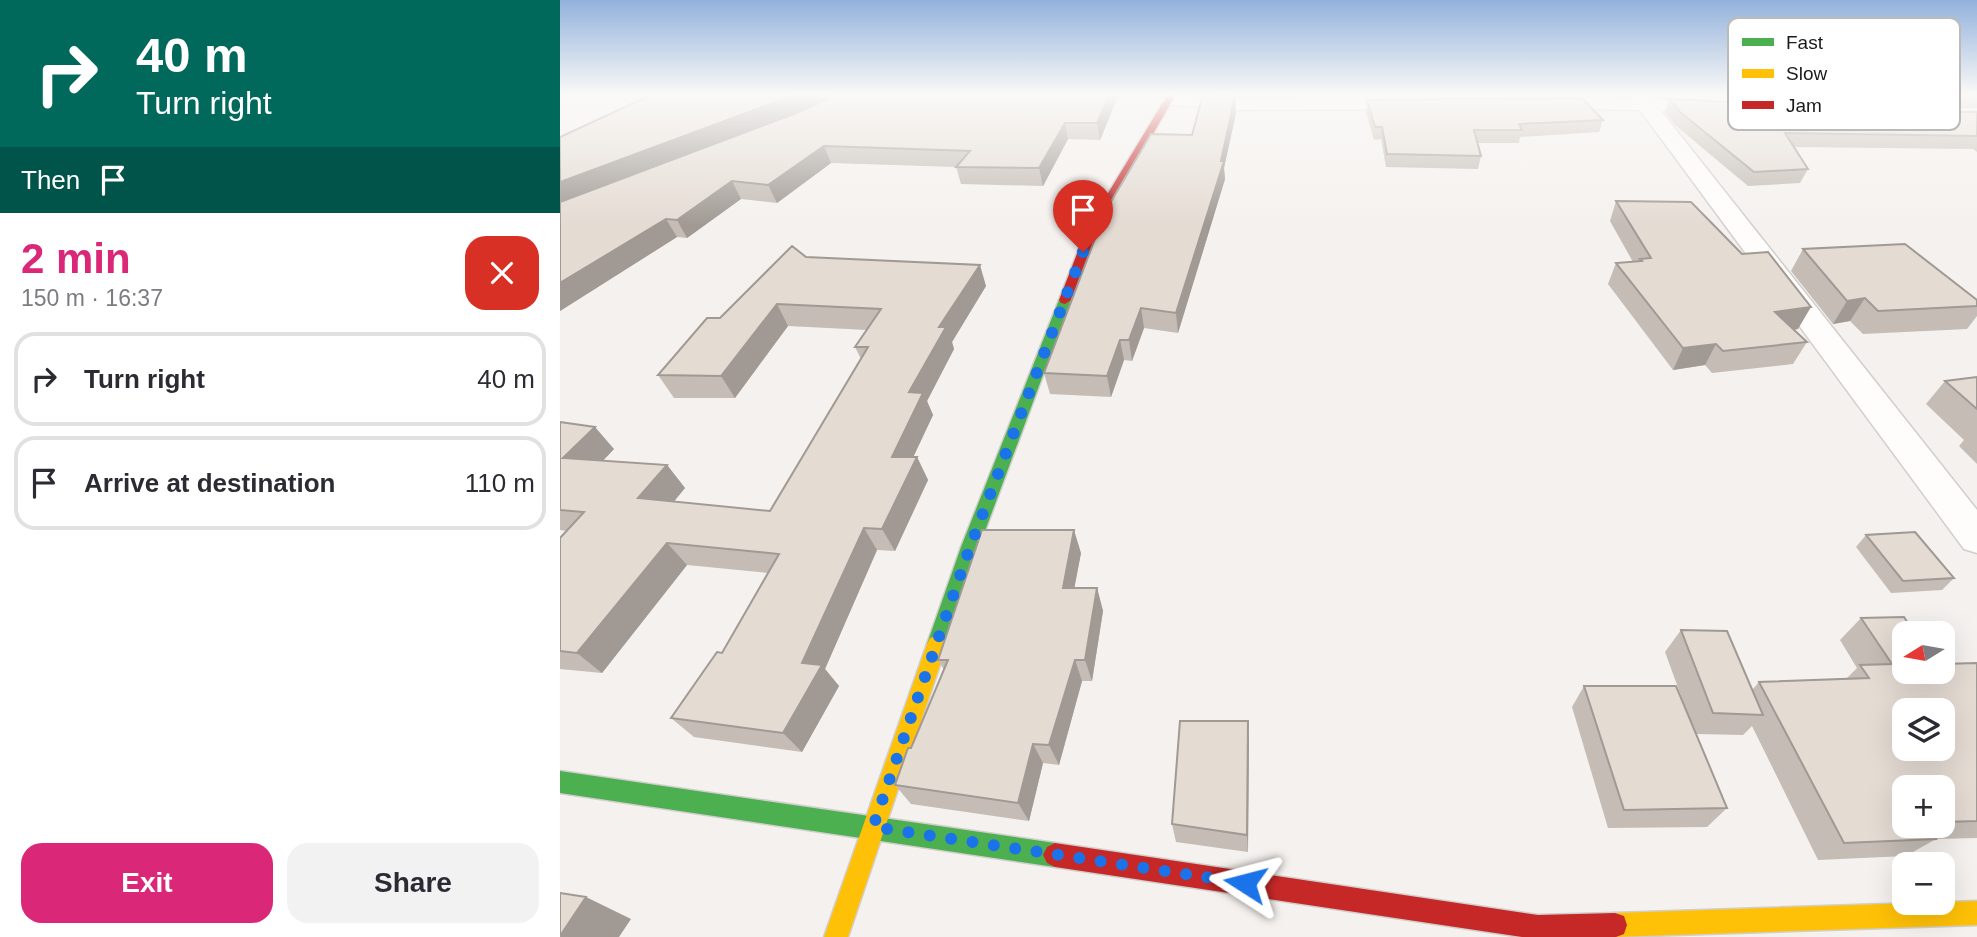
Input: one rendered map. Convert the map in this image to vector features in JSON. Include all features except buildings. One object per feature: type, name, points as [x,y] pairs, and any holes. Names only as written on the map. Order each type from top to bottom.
[{"type":"street","points":[[836,937],[970,547],[1093,228],[1147,138]]},
{"type":"street","points":[[1672,138],[1977,538]]},
{"type":"street","points":[[560,782],[1538,927],[1977,913]]},
{"type":"traffic: fast","points":[[937,644],[970,547],[1065,300]]},
{"type":"traffic: fast","points":[[560,782],[1055,855]]},
{"type":"traffic: slow","points":[[836,937],[937,644]]},
{"type":"traffic: slow","points":[[1615,925],[1977,913]]},
{"type":"traffic: jam","points":[[1065,300],[1093,228],[1146,138]]},
{"type":"traffic: jam","points":[[1055,855],[1538,927],[1615,925]]},
{"type":"route","points":[[1083,252],[970,547],[873,827],[1245,883]]}]
